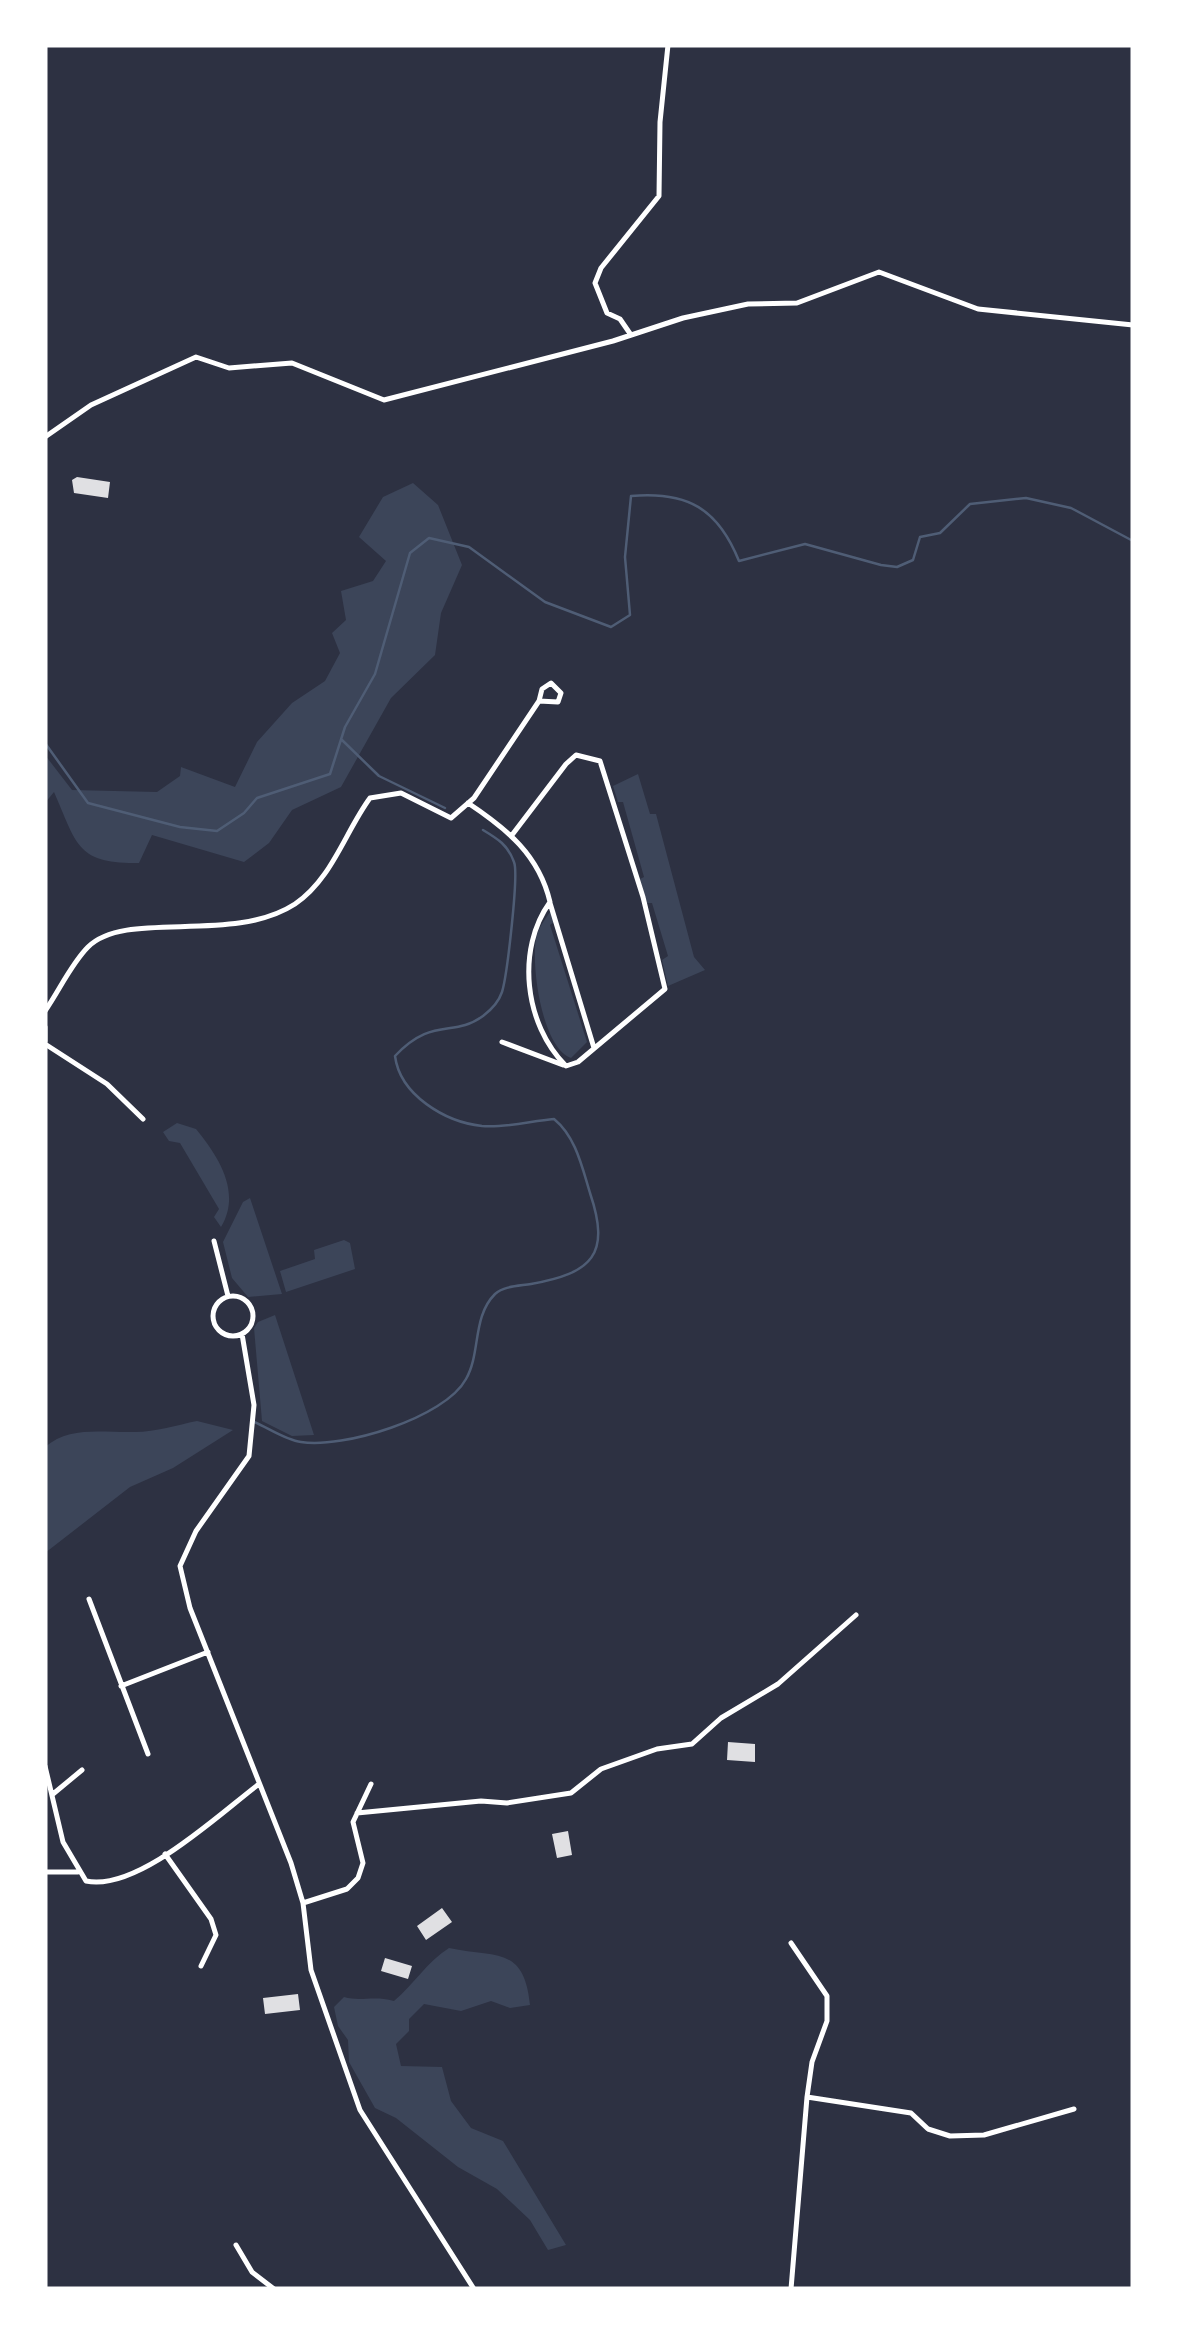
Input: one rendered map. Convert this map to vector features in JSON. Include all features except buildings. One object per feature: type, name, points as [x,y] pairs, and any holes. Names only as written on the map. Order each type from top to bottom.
[{"type":"street","points":[[631,335],[620,318],[607,313],[594,283],[600,268],[659,196],[660,122],[668,45]]},
{"type":"street","points":[[45,438],[91,405],[196,357],[229,368],[292,363],[384,400],[748,304],[798,303],[879,272],[978,309],[1133,325]]},
{"type":"street","points":[[45,1011],[88,947],[106,935],[128,928],[235,926],[295,904],[319,884],[370,798],[401,793],[451,818],[468,803],[540,702],[542,689],[551,683],[561,692],[558,702],[540,702]]},
{"type":"street","points":[[512,836],[576,754],[600,760],[643,897],[665,989],[566,1066]]},
{"type":"street","points":[[468,803],[528,852],[546,883],[594,1048]]},
{"type":"street","points":[[550,902],[529,940],[526,965],[545,1033],[566,1066]]},
{"type":"street","points":[[45,1028],[45,1043],[107,1084],[142,1118]]},
{"type":"street","points":[[502,1042],[566,1066]]},
{"type":"street","points":[[214,1241],[228,1296]]},
{"type":"street","points":[[228,1296],[246,1301],[252,1312],[251,1324],[242,1334],[228,1335],[214,1322],[214,1309],[228,1296]]},
{"type":"street","points":[[242,1334],[254,1405],[249,1456],[196,1530],[180,1566],[190,1608],[303,1903],[311,1970],[360,2110],[474,2289]]},
{"type":"street","points":[[89,1599],[148,1754]]},
{"type":"street","points":[[357,1813],[481,1801],[507,1803],[571,1794],[601,1770],[657,1749],[692,1744],[721,1718],[778,1684],[856,1615]]},
{"type":"street","points":[[120,1686],[208,1652]]},
{"type":"street","points":[[45,1766],[62,1842],[86,1881],[100,1884],[121,1880],[165,1854],[259,1784]]},
{"type":"street","points":[[53,1794],[82,1770]]},
{"type":"street","points":[[303,1903],[347,1889],[358,1878],[363,1863],[353,1822],[371,1784]]},
{"type":"street","points":[[165,1854],[211,1919],[216,1935],[201,1966]]},
{"type":"street","points":[[45,1872],[78,1872]]},
{"type":"street","points":[[790,2289],[807,2097],[812,2062],[827,2021],[828,1996],[791,1943]]},
{"type":"street","points":[[807,2097],[911,2112],[928,2129],[950,2136],[984,2135],[1074,2109]]},
{"type":"street","points":[[236,2244],[252,2272],[274,2289]]},
{"type":"shaded area","points":[[413,483],[438,505],[462,565],[441,613],[435,655],[391,698],[341,787],[292,810],[269,843],[244,862],[152,835],[139,863],[102,860],[90,855],[74,838],[54,792],[45,803],[45,755],[72,790],[157,792],[180,776],[181,767],[235,787],[257,742],[292,703],[325,681],[340,653],[332,633],[346,620],[341,591],[373,581],[386,561],[359,537],[383,497]]},
{"type":"shaded area","points":[[638,774],[650,814],[656,814],[694,957],[705,970],[668,986],[662,960],[668,956],[652,903],[647,903],[640,879],[644,877],[623,802],[618,802],[613,786]]},
{"type":"shaded area","points":[[551,911],[555,921],[550,925],[587,1042],[571,1058],[553,1039],[537,986],[536,939]]},
{"type":"shaded area","points":[[177,1123],[196,1129],[225,1175],[229,1201],[221,1227],[214,1217],[219,1209],[180,1143],[169,1141],[163,1132]]},
{"type":"shaded area","points":[[250,1198],[282,1294],[248,1297],[232,1278],[223,1242],[243,1202]]},
{"type":"shaded area","points":[[344,1240],[350,1243],[355,1269],[286,1292],[280,1271],[315,1259],[314,1250]]},
{"type":"shaded area","points":[[275,1315],[314,1435],[292,1436],[262,1421],[254,1328]]},
{"type":"shaded area","points":[[197,1421],[233,1430],[173,1468],[130,1487],[45,1553],[45,1447],[77,1433],[143,1432]]},
{"type":"shaded area","points":[[449,1948],[493,1955],[514,1963],[527,1986],[530,2005],[510,2008],[491,2001],[461,2011],[424,2004],[409,2019],[409,2031],[396,2044],[401,2066],[442,2067],[451,2101],[471,2128],[503,2141],[566,2245],[548,2250],[530,2220],[497,2189],[458,2167],[396,2118],[375,2108],[349,2062],[348,2040],[338,2026],[334,2007],[344,1997],[394,2001]]},
{"type":"waterway","points":[[45,743],[88,803],[180,827],[217,831],[244,813],[257,798],[330,774],[345,727],[375,674],[410,553],[429,538],[469,547],[545,602],[611,627],[630,615],[625,557],[631,496],[669,497],[698,507],[721,528],[739,561],[805,544],[897,567],[913,560],[920,537],[940,533],[970,504],[1026,498],[1071,508],[1133,541]]},
{"type":"waterway","points":[[342,740],[379,776],[445,808]]},
{"type":"waterway","points":[[252,1421],[295,1441],[319,1443],[366,1435],[415,1418],[455,1393],[466,1379],[483,1313],[495,1294],[569,1274],[582,1267],[597,1246],[596,1214],[581,1163],[562,1126],[554,1119],[500,1126],[454,1119],[415,1094],[395,1056],[421,1036],[462,1026],[483,1016],[502,992],[515,870],[506,847],[483,830]]}]
